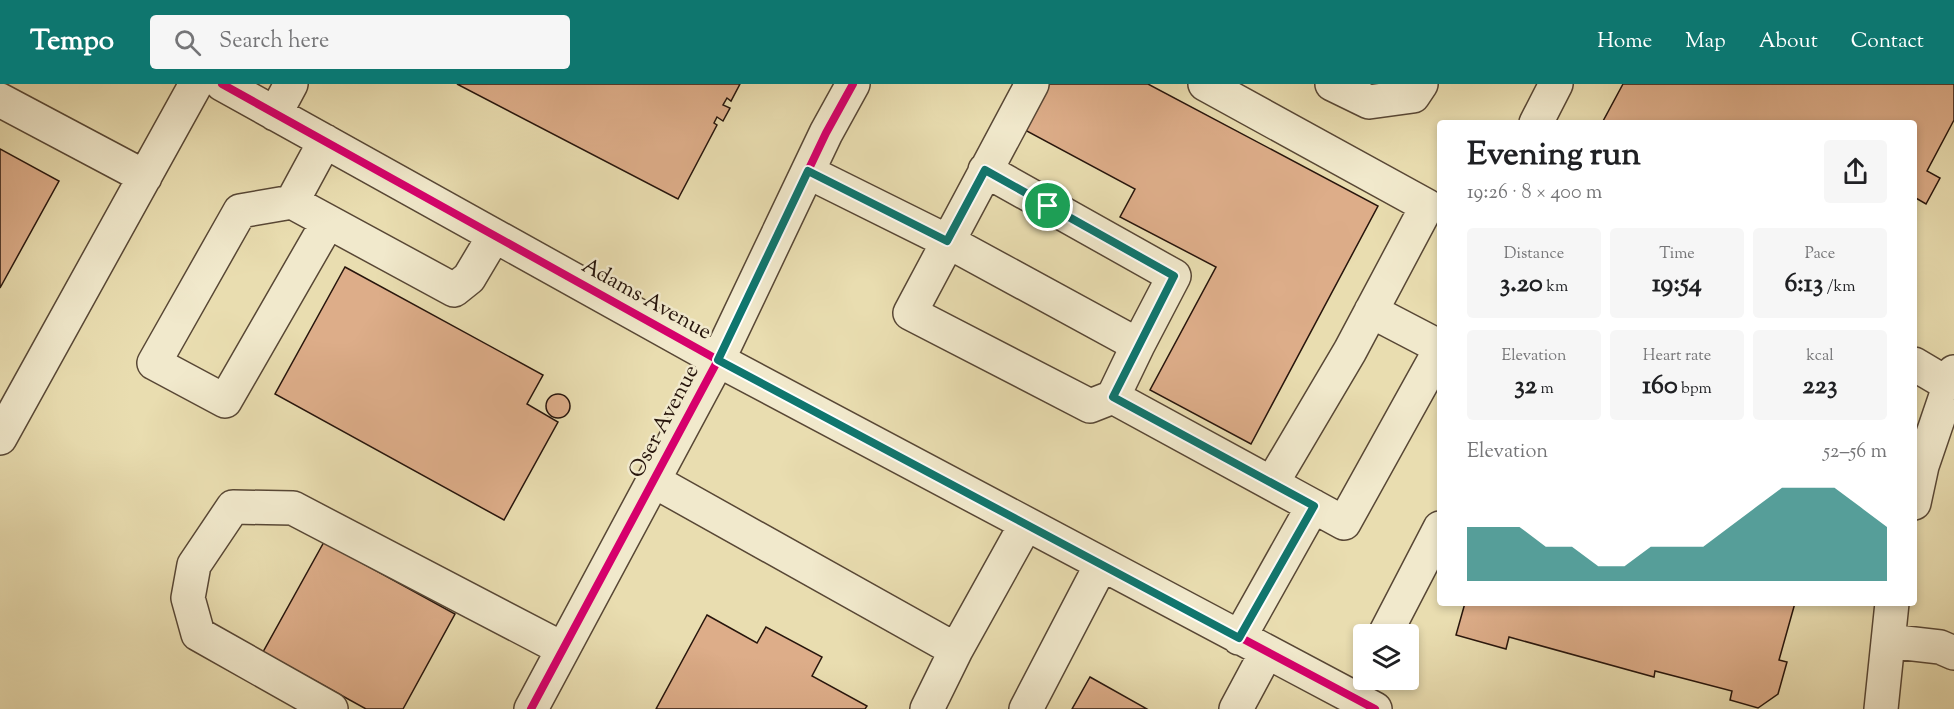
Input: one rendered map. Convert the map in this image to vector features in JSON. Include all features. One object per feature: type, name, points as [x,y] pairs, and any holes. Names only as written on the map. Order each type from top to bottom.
[{"type":"street","points":[[0,438],[196,84]]},
{"type":"street","name":"Adams Avenue","points":[[222,84],[718,360],[1101,565],[1253,646],[1363,694]]},
{"type":"street","points":[[275,114],[291,84]]},
{"type":"street","name":"Oser Avenue","points":[[531,709],[718,360],[808,171],[853,84]]},
{"type":"street","points":[[985,170],[1174,276],[1137,345],[1113,397],[1090,406],[910,313],[947,241],[985,170],[1032,84]]},
{"type":"street","points":[[1205,84],[1427,206],[1371,311],[1272,483]]},
{"type":"street","points":[[1332,84],[1370,102],[1413,96],[1420,84]]},
{"type":"street","points":[[1538,120],[1556,84]]},
{"type":"street","points":[[0,100],[145,177]]},
{"type":"street","points":[[292,202],[325,141]]},
{"type":"street","points":[[808,171],[947,241],[1137,345]]},
{"type":"street","points":[[328,222],[225,401],[154,363],[240,211],[292,202],[454,290],[468,278],[494,236]]},
{"type":"street","points":[[1371,311],[1437,347]]},
{"type":"street","points":[[1113,397],[1344,523],[1437,354]]},
{"type":"street","points":[[1917,365],[1951,378],[1917,488]]},
{"type":"street","points":[[654,481],[956,650]]},
{"type":"street","points":[[1236,709],[1253,646],[1314,506]]},
{"type":"street","points":[[331,709],[198,634],[188,598],[194,565],[233,507],[293,508],[563,649]]},
{"type":"street","points":[[927,709],[956,650],[1026,524]]},
{"type":"street","points":[[1390,624],[1437,534]]},
{"type":"street","points":[[1026,709],[1101,565]]},
{"type":"street","points":[[1881,709],[1892,606]]},
{"type":"street","points":[[1888,641],[1940,647],[1954,653]]},
{"type":"building","points":[[457,84],[740,84],[731,101],[727,98],[723,105],[730,108],[723,121],[717,117],[714,123],[717,125],[678,199]]},
{"type":"building","points":[[1047,84],[1148,84],[1378,206],[1251,444],[1150,390],[1216,267],[1120,217],[1135,189],[1023,129]]},
{"type":"building","points":[[1623,84],[1954,84],[1954,120],[1927,171],[1940,178],[1926,204],[1917,199],[1917,120],[1604,120]]},
{"type":"building","points":[[0,149],[59,181],[0,288]]},
{"type":"building","points":[[345,267],[543,375],[527,404],[558,422],[504,520],[275,394]]},
{"type":"building","points":[[558,394],[567,397],[570,406],[567,415],[558,418],[549,415],[546,406],[549,397]]},
{"type":"building","points":[[324,542],[455,614],[403,709],[366,709],[263,652]]},
{"type":"building","points":[[1464,606],[1794,606],[1779,660],[1787,662],[1778,694],[1758,708],[1730,700],[1732,691],[1655,671],[1654,677],[1509,637],[1506,649],[1456,635]]},
{"type":"building","points":[[707,615],[757,643],[766,627],[822,657],[812,676],[867,706],[865,709],[656,709]]},
{"type":"building","points":[[1090,677],[1147,709],[1072,709]]},
{"type":"cycle path","points":[[222,84],[718,360],[1375,709]]},
{"type":"cycle path","points":[[531,709],[718,360],[826,133],[853,84]]},
{"type":"route","points":[[985,170],[1048,206],[1174,276],[1137,345],[1113,397],[1314,506],[1239,638],[718,360],[808,171],[947,241],[985,170]]}]
